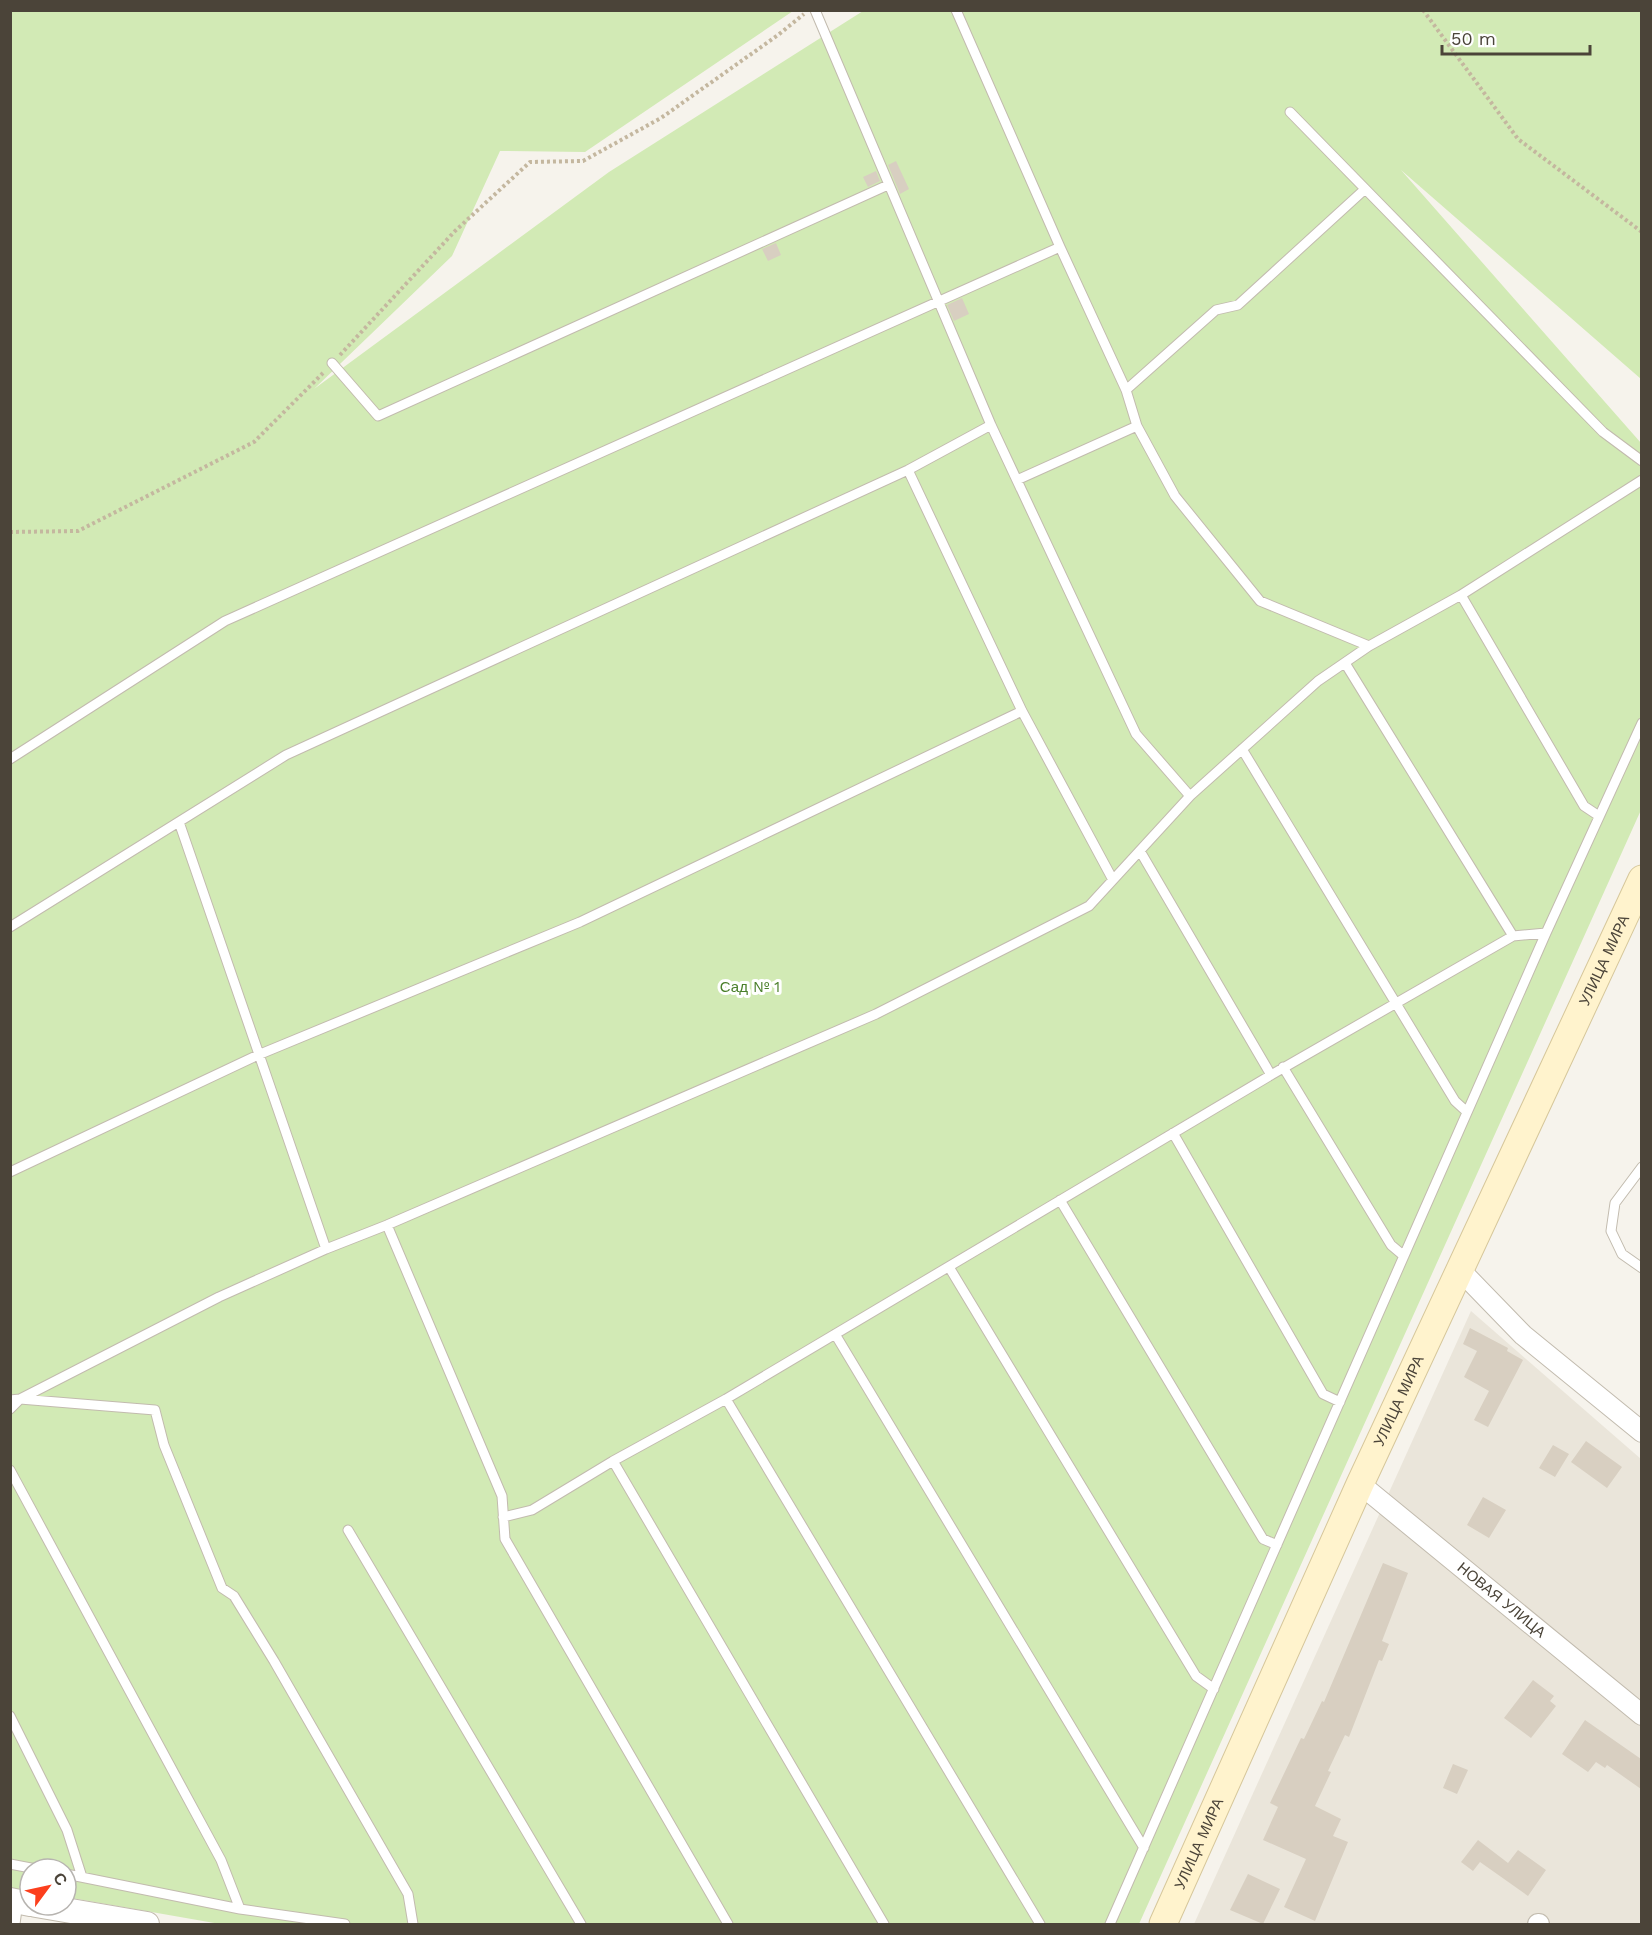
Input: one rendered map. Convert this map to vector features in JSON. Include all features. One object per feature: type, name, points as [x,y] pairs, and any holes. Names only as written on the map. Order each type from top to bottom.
[{"type":"main road","name":"УЛИЦА МИРА","points":[[1162,1924],[1360,1485],[1460,1270],[1634,914],[1641,879]]},
{"type":"street","points":[[1460,1270],[1523,1335],[1641,1432]]},
{"type":"street","name":"НОВАЯ УЛИЦА","points":[[1360,1485],[1641,1715]]},
{"type":"street","points":[[78,1915],[147,1924]]},
{"type":"lane","points":[[815,10],[991,426],[1136,734],[1190,796]]},
{"type":"lane","points":[[956,10],[1060,247],[1126,390],[1137,426],[1175,496],[1260,601],[1370,646]]},
{"type":"lane","points":[[1290,112],[1603,432],[1641,461]]},
{"type":"lane","points":[[332,363],[378,416],[888,185]]},
{"type":"lane","points":[[1126,390],[1216,310],[1238,305],[1364,190]]},
{"type":"lane","points":[[10,759],[225,621],[1060,247]]},
{"type":"lane","points":[[10,927],[286,755],[908,470],[991,426]]},
{"type":"lane","points":[[1017,480],[1137,426]]},
{"type":"lane","points":[[908,470],[1022,711],[1113,880]]},
{"type":"lane","points":[[10,1409],[15,1400],[219,1297],[876,1014],[1089,906],[1190,796],[1318,681],[1370,646],[1461,595],[1641,480]]},
{"type":"lane","points":[[1461,595],[1584,806],[1599,816]]},
{"type":"lane","points":[[1345,663],[1513,936]]},
{"type":"lane","points":[[10,1172],[258,1055],[580,922],[1022,711]]},
{"type":"lane","points":[[1110,1924],[1546,933],[1641,723]]},
{"type":"lane","points":[[1242,749],[1455,1101],[1467,1112]]},
{"type":"lane","points":[[179,822],[326,1249]]},
{"type":"lane","points":[[1140,851],[1270,1075]]},
{"type":"lane","points":[[503,1517],[532,1510],[613,1461],[726,1399],[1283,1067],[1513,936],[1546,933]]},
{"type":"lane","points":[[1283,1067],[1391,1245],[1404,1256]]},
{"type":"lane","points":[[1173,1133],[1323,1394],[1340,1402]]},
{"type":"lane","points":[[1641,1167],[1615,1203],[1611,1231],[1622,1254],[1641,1268]]},
{"type":"lane","points":[[1060,1200],[1263,1539],[1277,1545]]},
{"type":"lane","points":[[387,1225],[502,1496],[505,1539],[728,1924]]},
{"type":"lane","points":[[949,1267],[1196,1677],[1214,1689]]},
{"type":"lane","points":[[835,1334],[1144,1848]]},
{"type":"lane","points":[[726,1399],[1040,1924]]},
{"type":"lane","points":[[15,1400],[155,1410],[164,1445],[222,1588],[234,1596],[257,1633],[408,1894],[413,1924]]},
{"type":"lane","points":[[613,1461],[884,1924]]},
{"type":"lane","points":[[10,1470],[221,1860],[240,1909]]},
{"type":"lane","points":[[348,1530],[581,1924]]},
{"type":"lane","points":[[10,1716],[67,1830],[82,1877]]},
{"type":"lane","points":[[78,1876],[240,1909],[345,1924]]},
{"type":"path","points":[[10,532],[78,531],[254,442],[332,363],[455,231],[530,162],[583,162],[661,118],[778,35],[809,10]]},
{"type":"path","points":[[1423,10],[1518,140],[1641,231]]},
{"type":"shaded area","points":[[1471,1311],[1641,1459],[1641,1924],[1194,1924]]},
{"type":"green space","name":"Сад № 1","points":[[10,11],[793,11],[585,152],[500,151],[452,256],[314,389],[609,172],[863,11],[1641,11],[1641,379],[1401,170],[1641,443],[1641,810],[1139,1924],[220,1924],[78,1899],[78,1857],[18,1857],[18,1889],[11,1888]]},
{"type":"building","points":[[896,161],[909,189],[900,194],[888,165]]},
{"type":"building","points":[[876,171],[880,181],[868,187],[863,177]]},
{"type":"building","points":[[776,243],[781,255],[768,261],[762,249]]},
{"type":"building","points":[[962,298],[969,314],[954,321],[947,305]]},
{"type":"building","points":[[1470,1328],[1508,1348],[1507,1351],[1523,1360],[1488,1427],[1474,1420],[1489,1391],[1464,1377],[1477,1351],[1463,1344]]},
{"type":"building","points":[[1586,1441],[1622,1467],[1607,1488],[1571,1462]]},
{"type":"building","points":[[1553,1445],[1569,1454],[1555,1477],[1539,1468]]},
{"type":"building","points":[[1483,1497],[1506,1510],[1489,1538],[1467,1525]]},
{"type":"building","points":[[1383,1563],[1408,1573],[1382,1641],[1389,1644],[1382,1661],[1379,1660],[1349,1737],[1345,1735],[1328,1771],[1331,1772],[1315,1806],[1341,1819],[1333,1836],[1348,1842],[1315,1921],[1284,1907],[1306,1859],[1263,1840],[1278,1807],[1270,1803],[1301,1738],[1304,1739],[1322,1701],[1324,1702]]},
{"type":"building","points":[[1533,1680],[1554,1696],[1550,1701],[1556,1706],[1531,1738],[1504,1718]]},
{"type":"building","points":[[1585,1720],[1641,1759],[1641,1789],[1607,1765],[1605,1768],[1596,1762],[1588,1772],[1562,1754]]},
{"type":"building","points":[[1453,1764],[1468,1770],[1457,1794],[1443,1788]]},
{"type":"building","points":[[1478,1840],[1508,1863],[1518,1850],[1546,1870],[1528,1896],[1480,1862],[1473,1871],[1461,1862]]},
{"type":"building","points":[[1248,1874],[1280,1889],[1263,1924],[1230,1910]]}]
